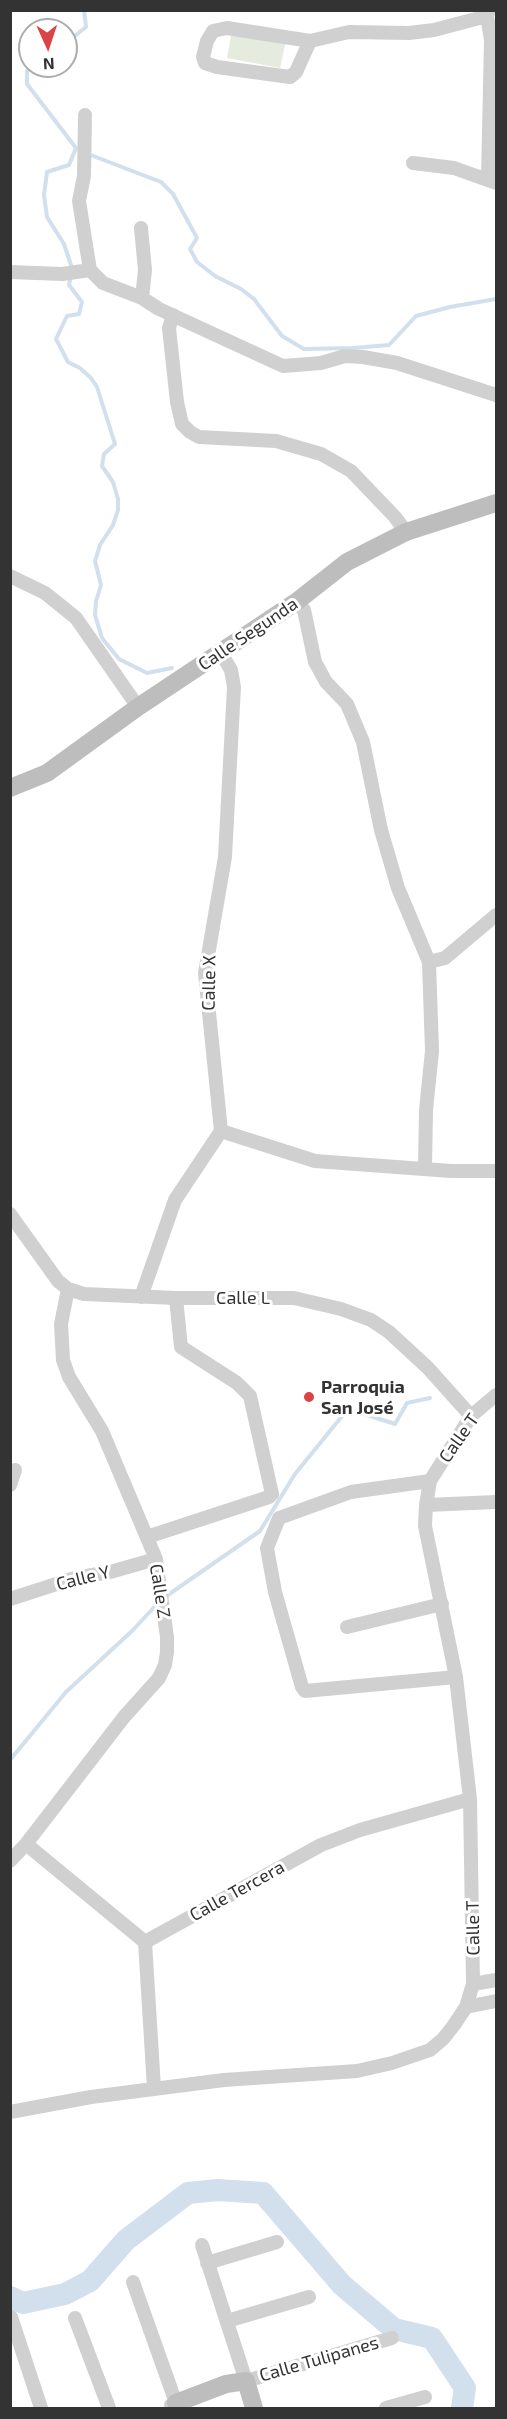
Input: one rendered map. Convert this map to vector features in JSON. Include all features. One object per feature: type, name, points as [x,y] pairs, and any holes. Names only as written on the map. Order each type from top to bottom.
[{"type":"street","points":[[310,41],[297,72],[290,77],[217,67],[206,63],[203,57],[207,41],[213,31],[227,28],[310,41],[349,32],[409,33],[434,30],[488,13],[491,40],[492,181],[454,168],[413,163]]},
{"type":"street","points":[[76,272],[79,201],[85,161],[85,115]]},
{"type":"street","points":[[141,228],[145,270],[142,298]]},
{"type":"street","points":[[10,273],[76,272],[142,298],[159,309],[238,347],[284,366],[321,363],[345,356],[363,357],[397,363],[496,395]]},
{"type":"street","points":[[173,315],[169,328],[177,402],[182,424],[190,432],[199,437],[276,441],[321,453],[351,471],[395,517],[406,532]]},
{"type":"street","name":"Calle Segunda","points":[[10,788],[47,773],[138,707],[296,602],[347,562],[406,532],[496,503]]},
{"type":"street","points":[[10,576],[45,593],[76,618],[138,707]]},
{"type":"street","points":[[296,602],[304,610],[315,662],[326,682],[347,704],[363,742],[381,830],[408,914],[429,962],[432,1051],[426,1110],[425,1168]]},
{"type":"street","name":"Calle X","points":[[220,1131],[205,973],[225,857],[234,687],[231,670],[221,653]]},
{"type":"street","points":[[429,962],[445,958],[496,915]]},
{"type":"street","points":[[141,1297],[175,1200],[220,1131],[315,1161],[452,1171],[496,1171]]},
{"type":"street","points":[[10,1214],[58,1281],[68,1289]]},
{"type":"street","name":"Calle L","points":[[68,1289],[84,1294],[141,1297],[294,1298],[342,1309],[370,1320],[389,1332],[428,1368],[471,1416]]},
{"type":"street","name":"Calle Z","points":[[10,1861],[26,1844],[93,1755],[159,1678],[165,1665],[168,1637],[156,1559],[102,1431],[69,1377],[63,1360],[61,1324],[68,1289]]},
{"type":"street","points":[[147,1538],[269,1497],[272,1494],[250,1396],[237,1383],[181,1347],[176,1298]]},
{"type":"street","name":"Calle T","points":[[10,2112],[154,2088],[224,2080],[357,2071],[392,2063],[430,2050],[443,2039],[466,2007],[473,1984],[470,1798],[456,1677],[425,1526],[426,1505],[430,1481],[471,1416],[496,1395]]},
{"type":"street","points":[[10,1485],[15,1470]]},
{"type":"street","points":[[430,1481],[351,1492],[279,1518],[267,1548],[275,1592],[304,1690],[456,1677]]},
{"type":"street","points":[[426,1505],[496,1502]]},
{"type":"street","name":"Calle Y","points":[[10,1599],[75,1578],[110,1572],[156,1559]]},
{"type":"street","points":[[347,1627],[442,1604]]},
{"type":"street","name":"Calle Tercera","points":[[145,1942],[321,1845],[360,1830],[470,1798]]},
{"type":"street","points":[[26,1844],[145,1942],[154,2088]]},
{"type":"street","points":[[473,1984],[496,1980]]},
{"type":"street","points":[[466,2007],[496,2001]]},
{"type":"street","points":[[207,2263],[277,2242]]},
{"type":"street","points":[[202,2245],[254,2409]]},
{"type":"street","points":[[133,2282],[170,2406],[226,2384],[246,2381]]},
{"type":"street","points":[[227,2321],[309,2297]]},
{"type":"street","points":[[10,2317],[41,2409]]},
{"type":"street","points":[[75,2318],[109,2409]]},
{"type":"street","name":"Calle Tulipanes","points":[[246,2381],[392,2338]]},
{"type":"street","points":[[386,2409],[424,2397]]},
{"type":"shaded area","points":[[232,31],[286,41],[280,68],[227,58]]},
{"type":"waterway","points":[[78,33],[86,27],[84,10]]},
{"type":"waterway","points":[[27,78],[27,84],[76,148]]},
{"type":"waterway","points":[[72,268],[64,244],[47,217],[44,195],[47,172],[69,165],[76,148]]},
{"type":"waterway","points":[[88,154],[161,182],[173,194],[197,238],[190,249],[197,262],[215,276],[241,289],[254,299],[282,336],[304,349],[389,345],[416,316],[496,299]]},
{"type":"waterway","points":[[71,276],[69,285],[82,302],[79,314],[67,316],[56,339],[68,362],[80,368],[97,387],[115,444],[104,454],[102,466],[113,482],[118,499],[118,510],[113,525],[100,545],[95,561],[101,585],[95,615],[102,638],[119,659],[147,673],[172,668]]},
{"type":"waterway","points":[[165,1597],[260,1531],[295,1474],[347,1410],[395,1424],[407,1403],[430,1398]]},
{"type":"waterway","points":[[10,1760],[66,1692],[132,1631],[159,1602]]},
{"type":"waterway","points":[[10,2297],[23,2303],[65,2294],[90,2281],[126,2240],[188,2193],[218,2190],[263,2193],[342,2285],[394,2329],[432,2338],[465,2388],[462,2408]]},
{"type":"place","name":"Parroquia San José","points":[[309,1397]]}]
